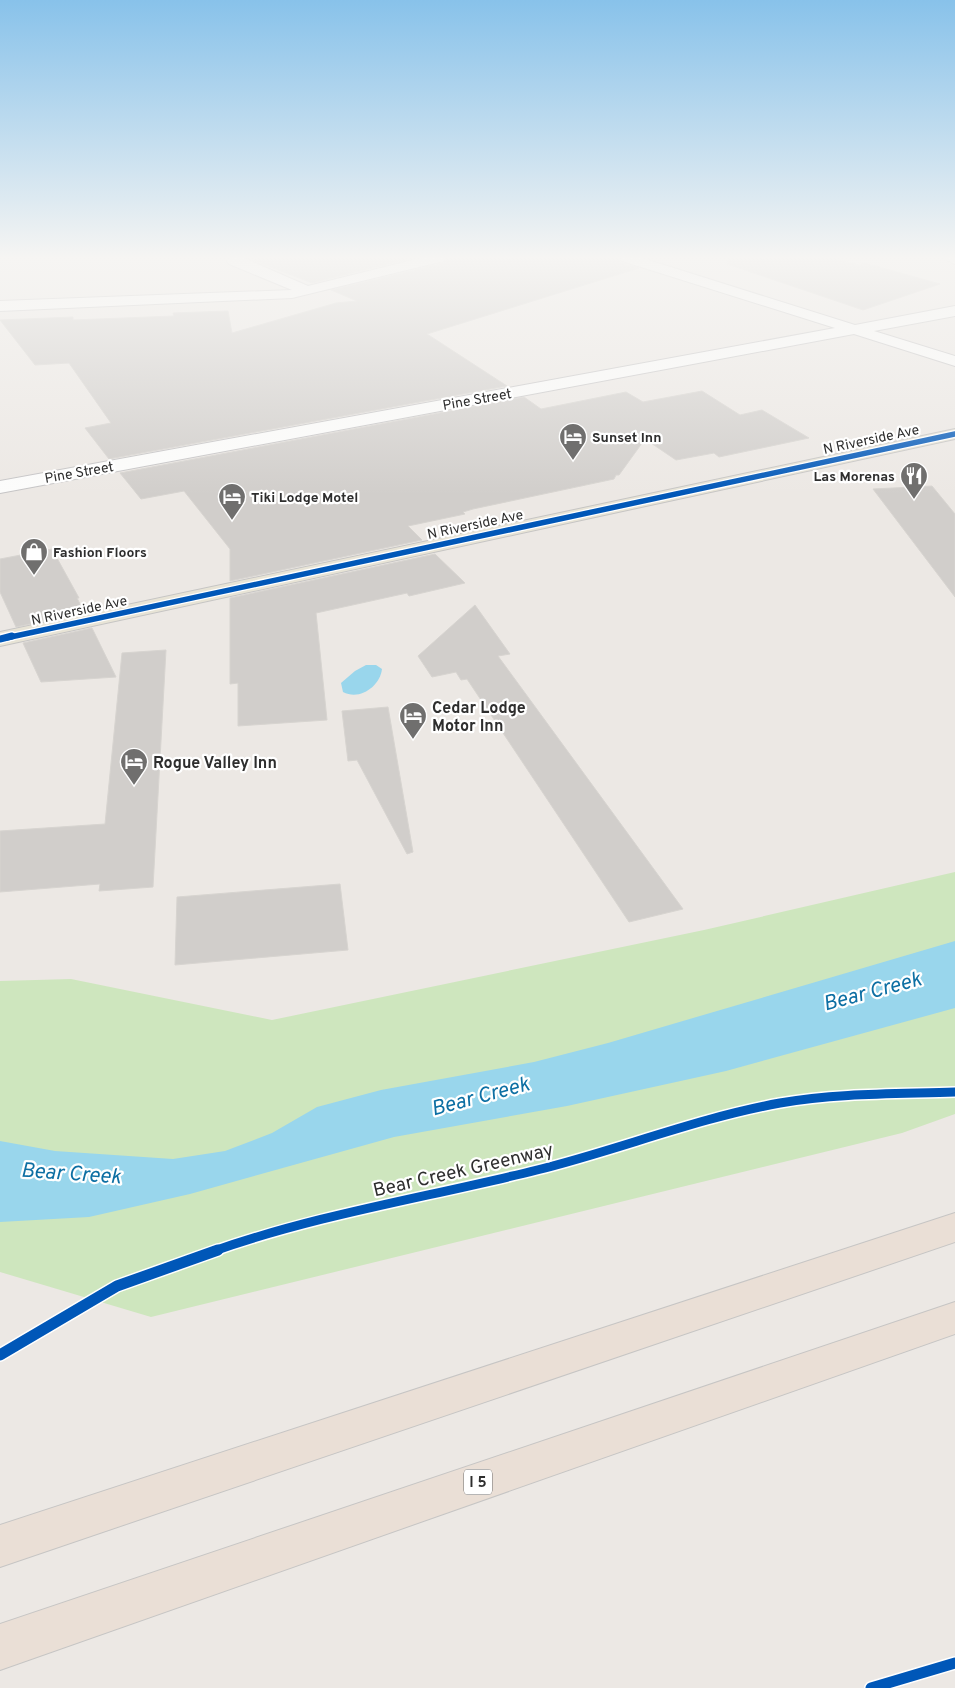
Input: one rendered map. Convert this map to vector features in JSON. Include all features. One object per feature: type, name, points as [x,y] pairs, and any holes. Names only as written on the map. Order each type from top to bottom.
[{"type":"highway","points":[[0,1546],[955,1227]]},
{"type":"highway","name":"I 5","points":[[0,1647],[955,1318]]},
{"type":"main road","name":"N Riverside Ave","points":[[0,639],[955,434]]},
{"type":"street","name":"Pine Street","points":[[0,487],[813,337]]},
{"type":"street","points":[[879,337],[955,361]]},
{"type":"green space","points":[[955,872],[955,1114],[902,1133],[151,1317],[0,1272],[0,981],[71,979],[272,1020],[704,930]]},
{"type":"water","points":[[366,665],[376,665],[382,669],[373,686],[356,695],[343,692],[341,683],[355,671]]},
{"type":"water","name":"Bear Creek","points":[[955,941],[955,1008],[726,1071],[567,1106],[394,1137],[190,1194],[89,1217],[0,1222],[0,1141],[55,1151],[173,1159],[225,1151],[272,1133],[317,1107],[381,1090],[534,1062],[608,1043]]},
{"type":"building","points":[[13,337],[431,337],[507,386],[109,459],[85,428],[111,423],[69,363],[35,365]]},
{"type":"building","points":[[702,391],[740,415],[762,410],[809,438],[719,457],[714,453],[676,460],[645,439],[619,475],[616,475],[614,479],[473,509],[463,512],[465,514],[408,526],[422,540],[230,581],[230,549],[184,491],[141,499],[120,473],[524,397],[541,409],[626,392],[643,402]]},
{"type":"building","points":[[932,486],[955,514],[955,597],[873,489]]},
{"type":"building","name":"Fashion Floors","points":[[52,549],[79,598],[77,598],[84,612],[16,627],[0,592],[0,559]]},
{"type":"building","points":[[435,554],[465,583],[409,596],[407,593],[316,613],[327,720],[238,726],[238,683],[230,684],[230,598]]},
{"type":"building","points":[[475,605],[510,654],[498,656],[683,909],[629,922],[467,679],[461,680],[456,672],[432,677],[418,656]]},
{"type":"building","points":[[92,628],[116,677],[41,682],[23,643]]},
{"type":"building","name":"Rogue Valley Inn","points":[[166,650],[153,887],[99,891],[100,884],[0,892],[0,831],[105,824],[122,653]]},
{"type":"building","points":[[388,707],[413,852],[407,854],[357,760],[348,761],[342,711]]},
{"type":"building","points":[[340,884],[348,950],[175,965],[177,897]]},
{"type":"cycle path","points":[[0,639],[955,434]]},
{"type":"cycle path","name":"Bear Creek Greenway","points":[[0,1355],[117,1286],[263,1234],[348,1212],[537,1170],[719,1117],[780,1103],[844,1095],[955,1092]]},
{"type":"cycle path","points":[[871,1688],[955,1663]]},
{"type":"place","name":"Sunset Inn","points":[[573,461]]},
{"type":"place","name":"Las Morenas","points":[[914,500]]},
{"type":"place","name":"Tiki Lodge Motel","points":[[232,521]]},
{"type":"place","name":"Fashion Floors","points":[[34,576]]},
{"type":"place","name":"Cedar Lodge Motor Inn","points":[[413,740]]},
{"type":"place","name":"Rogue Valley Inn","points":[[134,786]]}]
